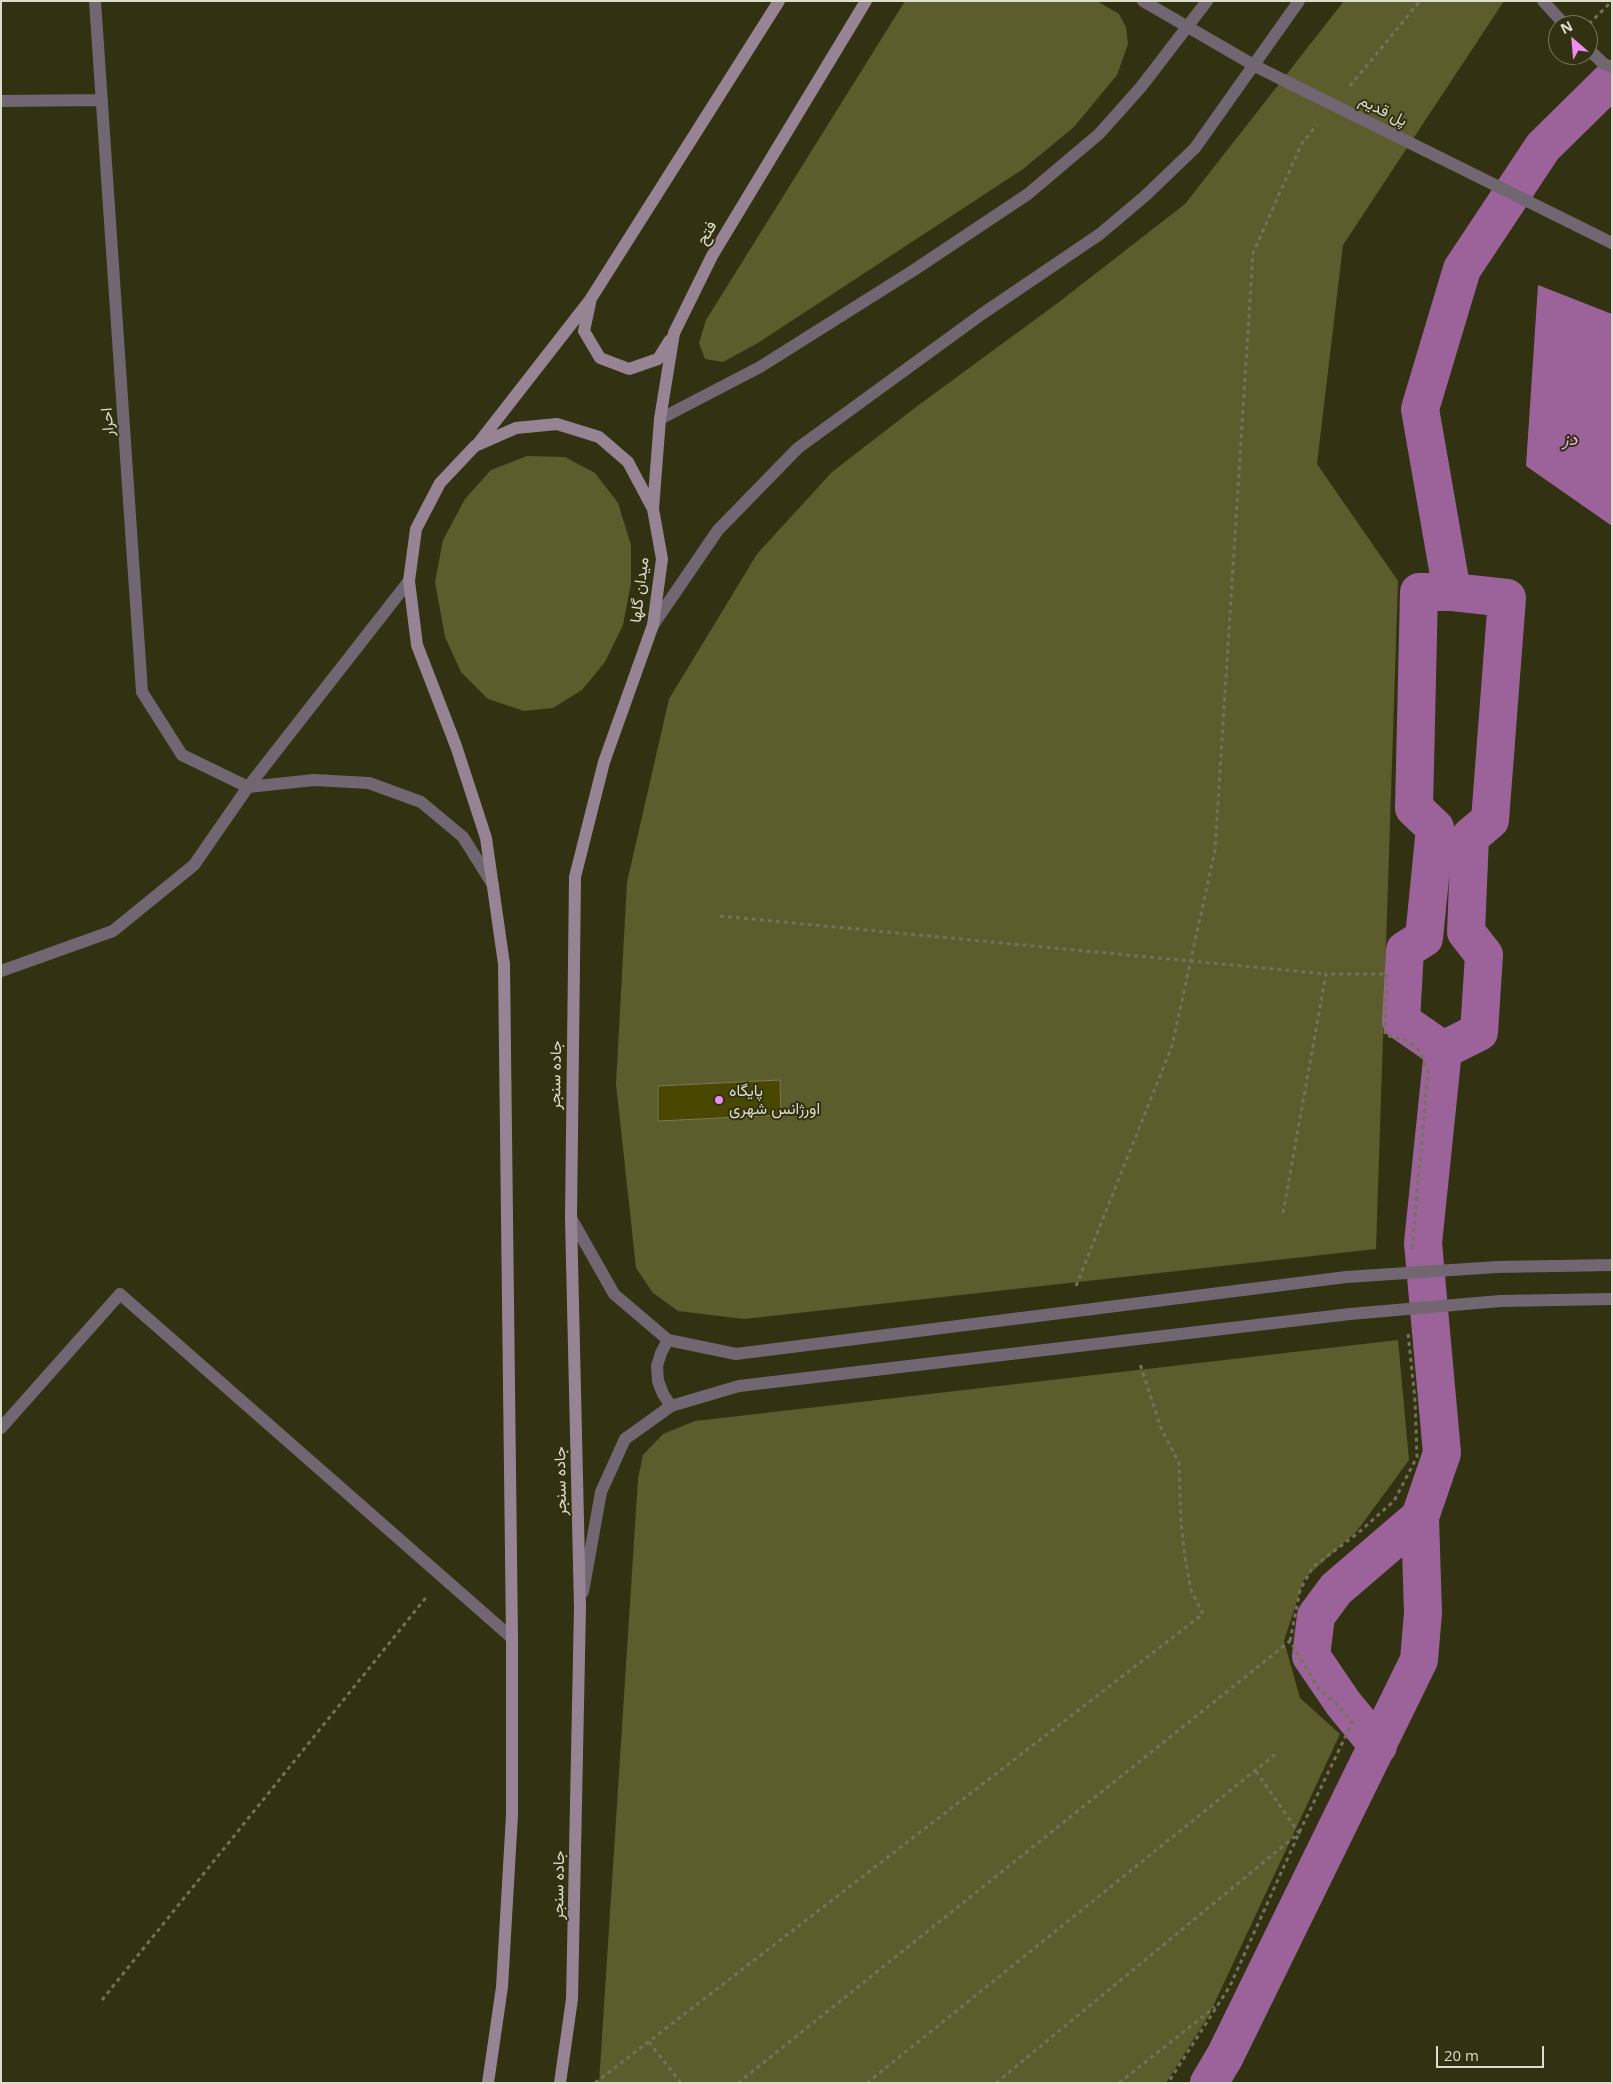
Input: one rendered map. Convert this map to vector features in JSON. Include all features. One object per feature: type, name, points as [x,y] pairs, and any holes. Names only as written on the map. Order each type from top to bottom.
[{"type":"main road","points":[[475,446],[590,300],[779,1]]},
{"type":"main road","name":"فتح","points":[[653,509],[660,419],[674,333],[712,256],[866,1]]},
{"type":"main road","points":[[590,300],[584,331],[600,358],[628,369],[658,360],[674,333]]},
{"type":"main road","name":"میدان گلها","points":[[493,885],[486,838],[456,746],[417,645],[409,580],[416,529],[440,483],[475,446],[516,428],[557,424],[599,438],[628,462],[653,509],[662,559],[653,625],[604,762],[575,877]]},
{"type":"main road","name":"جاده سنجر","points":[[560,2083],[572,1999],[580,1607],[571,1218],[575,877]]},
{"type":"main road","points":[[488,2083],[502,1987],[512,1815],[512,1638],[504,964],[493,885]]},
{"type":"street","name":"احرار","points":[[95,1],[142,692],[182,755],[248,787]]},
{"type":"street","name":"پل قدیم","points":[[1143,1],[1257,67],[1612,242]]},
{"type":"street","points":[[660,419],[760,367],[914,270],[1028,194],[1099,134],[1141,87],[1207,1]]},
{"type":"street","points":[[653,625],[718,530],[798,448],[982,314],[1100,234],[1145,196],[1196,148],[1299,1]]},
{"type":"street","points":[[1543,1],[1555,15]]},
{"type":"street","points":[[1598,58],[1604,64],[1612,67]]},
{"type":"street","points":[[1,102],[102,100]]},
{"type":"street","points":[[1,971],[113,932],[194,865],[248,787],[409,580]]},
{"type":"street","points":[[248,787],[314,780],[369,783],[421,802],[463,837],[493,885]]},
{"type":"street","points":[[571,1218],[614,1294],[668,1340],[736,1354],[1346,1276],[1497,1267],[1612,1265]]},
{"type":"street","points":[[1,1428],[120,1294],[512,1638]]},
{"type":"street","points":[[580,1607],[601,1492],[625,1439],[671,1406],[739,1386],[1359,1313],[1500,1301],[1612,1299]]},
{"type":"street","points":[[668,1340],[657,1366],[658,1381],[663,1394],[671,1406]]},
{"type":"path","points":[[1346,91],[1420,1]]},
{"type":"path","points":[[1598,15],[1612,1]]},
{"type":"path","points":[[1065,1312],[1172,1046],[1216,850],[1253,253],[1302,143],[1320,121]]},
{"type":"path","points":[[720,916],[1326,974],[1387,974],[1385,1035],[1408,1041],[1419,1050],[1428,1072],[1412,1257]]},
{"type":"path","points":[[1283,1213],[1326,974]]},
{"type":"path","points":[[738,2083],[1290,1641],[1300,1590],[1313,1567],[1358,1533],[1394,1501],[1417,1458],[1415,1400],[1408,1331]]},
{"type":"path","points":[[595,2083],[1203,1614],[1191,1590],[1185,1557],[1181,1521],[1179,1463],[1161,1428],[1144,1381],[1134,1339]]},
{"type":"path","points":[[102,2000],[443,1577]]},
{"type":"path","points":[[1168,2083],[1230,1986],[1352,1723],[1340,1707],[1319,1689],[1290,1641]]},
{"type":"path","points":[[867,2083],[1278,1752]]},
{"type":"path","points":[[1255,1770],[1299,1834]]},
{"type":"path","points":[[996,2083],[1299,1834]]},
{"type":"path","points":[[1119,2083],[1218,2005]]},
{"type":"path","points":[[649,2042],[681,2083]]},
{"type":"shaded area","points":[[905,1],[1097,1],[1119,14],[1126,27],[1128,44],[1117,75],[1074,127],[1023,169],[758,343],[723,362],[705,359],[699,343],[706,320]]},
{"type":"shaded area","points":[[1344,1],[1504,1],[1343,245],[1317,464],[1398,581],[1376,1249],[744,1319],[678,1311],[653,1293],[636,1268],[616,1084],[627,882],[669,699],[757,554],[832,472],[916,407],[1059,302],[1185,204]]},
{"type":"shaded area","points":[[527,456],[565,457],[595,473],[618,503],[631,545],[631,583],[623,625],[605,662],[582,690],[553,708],[524,711],[488,699],[461,672],[445,637],[435,582],[443,540],[465,499],[491,470]]},
{"type":"shaded area","points":[[1398,1340],[1409,1460],[1357,1531],[1304,1579],[1284,1641],[1300,1698],[1340,1734],[1209,2015],[1166,2083],[599,2083],[638,1479],[643,1455],[663,1434],[695,1421]]},
{"type":"water","name":"دز","points":[[1538,285],[1612,314],[1612,526],[1526,466]]},
{"type":"building","name":"پایگاه اورژانس شهری","points":[[780,1080],[781,1115],[658,1121],[658,1086]]},
{"type":"waterway","points":[[1209,2083],[1225,2056],[1419,1660],[1423,1613],[1420,1517],[1442,1453],[1423,1243],[1443,1050],[1479,1032],[1484,955],[1466,932],[1470,837],[1490,820],[1507,598],[1452,592],[1420,409],[1462,269],[1543,147],[1612,79]]},
{"type":"waterway","points":[[1443,1050],[1401,1021],[1405,950],[1424,938],[1435,828],[1414,808],[1419,592],[1452,592]]},
{"type":"waterway","points":[[1378,1746],[1343,1703],[1311,1656],[1316,1616],[1336,1589],[1420,1517]]},
{"type":"place","name":"پایگاه اورژانس شهری","points":[[719,1100]]}]
